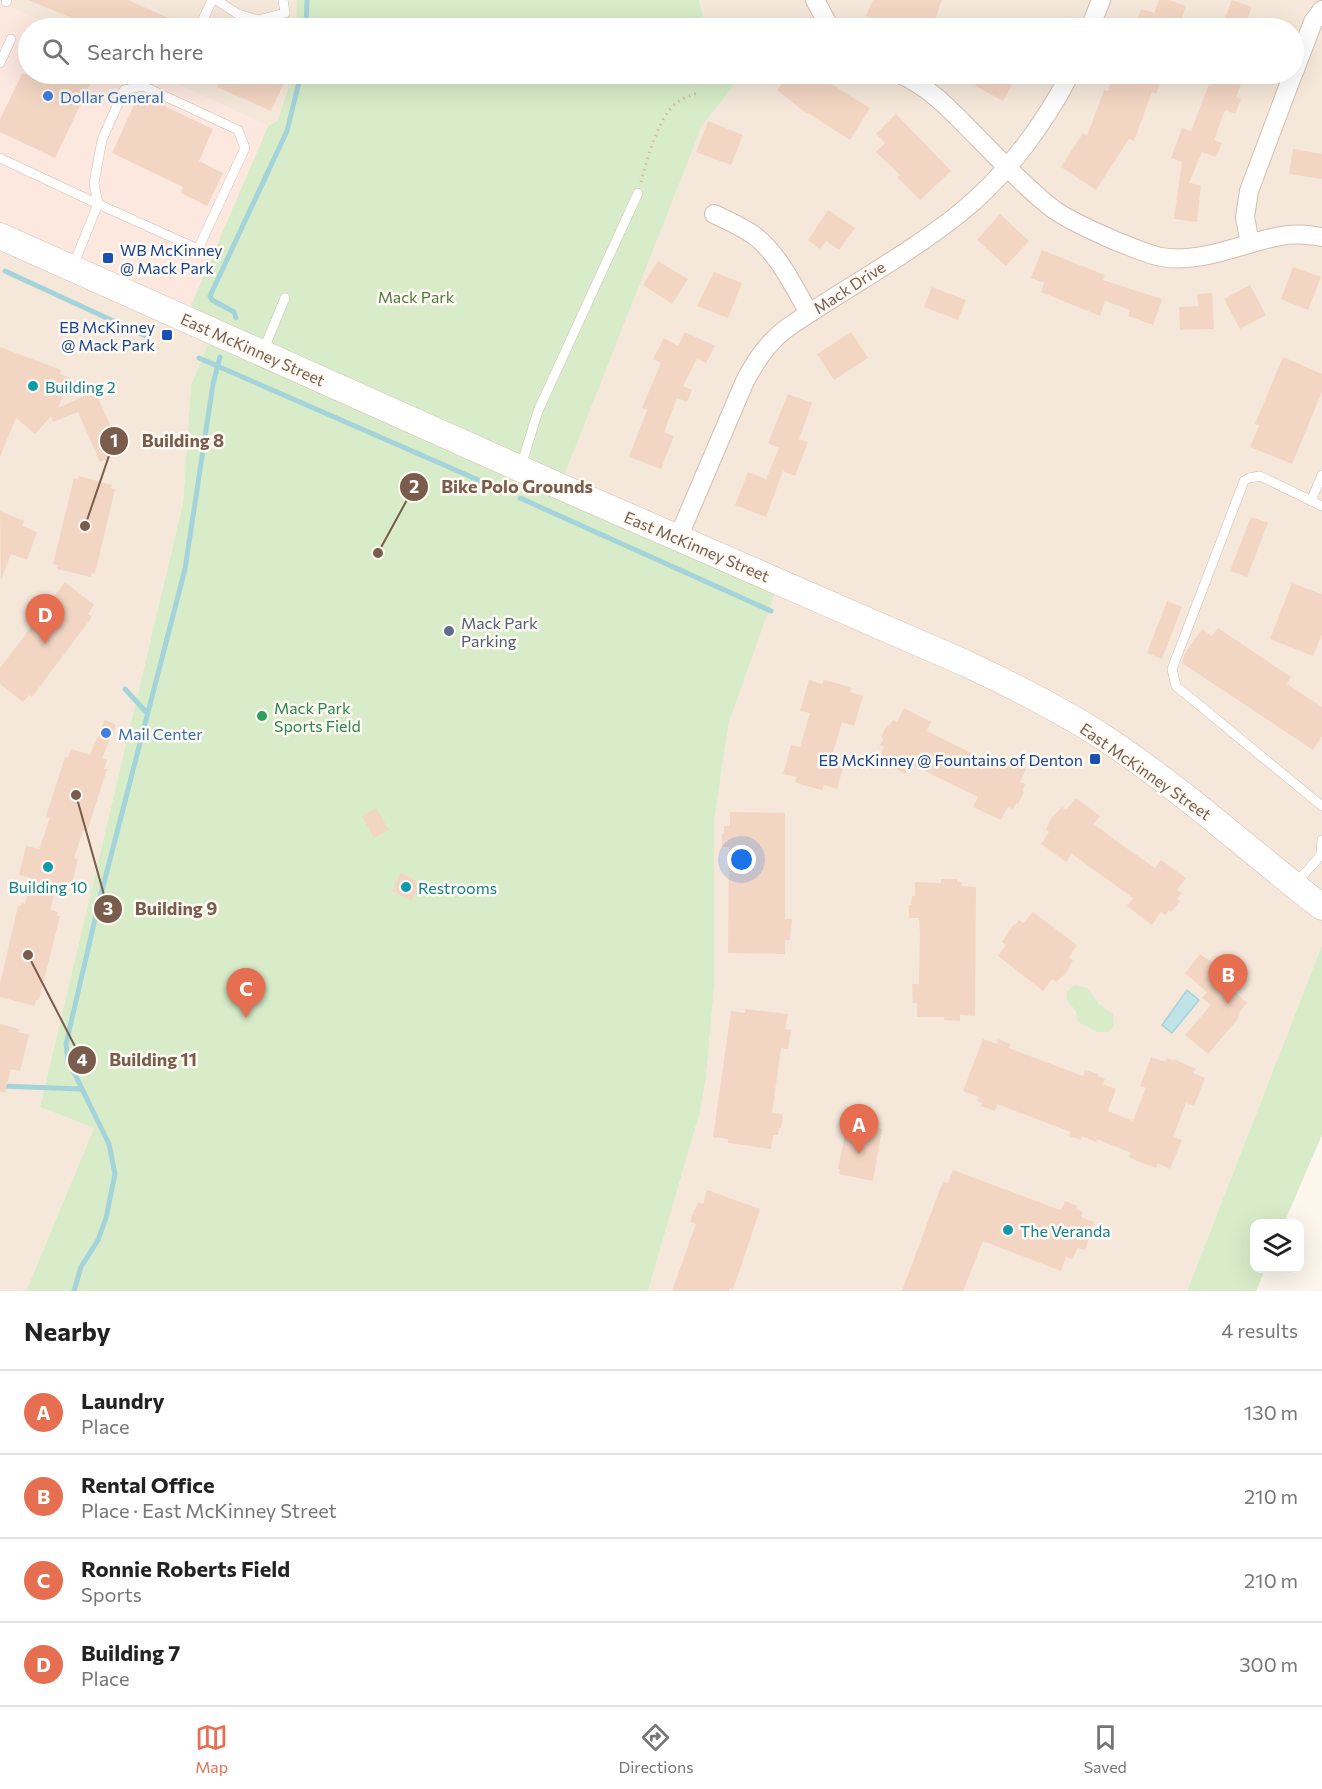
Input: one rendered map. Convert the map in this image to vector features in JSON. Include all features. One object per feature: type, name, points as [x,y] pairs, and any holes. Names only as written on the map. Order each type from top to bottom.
[{"type":"main road","name":"East McKinney Street","points":[[0,236],[967,664],[1107,739],[1177,790],[1322,907]]},
{"type":"street","points":[[815,0],[825,18]]},
{"type":"street","points":[[1094,18],[1101,0]]},
{"type":"street","points":[[1304,45],[1313,22],[1322,10]]},
{"type":"street","points":[[920,84],[936,95],[1007,167],[1065,217],[1152,255],[1194,258],[1250,243],[1292,235],[1322,237]]},
{"type":"street","name":"Mack Drive","points":[[678,538],[745,381],[756,361],[780,334],[809,312],[945,225],[980,196],[1007,167],[1047,114],[1064,84]]},
{"type":"street","points":[[1250,243],[1245,217],[1249,190],[1289,84]]},
{"type":"street","points":[[714,214],[754,235],[769,250],[809,312]]},
{"type":"lane","points":[[204,18],[214,0],[238,14],[251,18]]},
{"type":"lane","points":[[266,18],[285,13],[283,0]]},
{"type":"lane","points":[[0,63],[11,39]]},
{"type":"lane","points":[[0,158],[98,204],[198,249],[245,148],[238,130],[143,86],[124,90],[102,140],[94,183],[98,204],[72,268]]},
{"type":"lane","points":[[520,468],[538,411],[638,193]]},
{"type":"lane","points":[[262,353],[285,298]]},
{"type":"lane","points":[[1311,501],[1322,475]]},
{"type":"lane","points":[[1322,506],[1260,476],[1244,481],[1172,669],[1176,686],[1322,806]]},
{"type":"lane","points":[[1294,885],[1321,854],[1322,840]]},
{"type":"path","points":[[638,193],[648,156],[663,120],[673,106],[682,99],[699,92]]},
{"type":"shaded area","points":[[0,0],[297,0],[298,17],[34,18],[0,3]]},
{"type":"shaded area","points":[[699,0],[1322,0],[1322,945],[1187,1291],[648,1291],[700,1112],[706,1078],[714,988],[714,822],[729,722],[738,693],[559,486],[702,126],[733,84],[1304,84],[1304,18],[704,18]]},
{"type":"shaded area","points":[[0,3],[34,18],[18,18],[18,84],[176,84],[268,126],[191,305],[213,331],[0,236]]},
{"type":"shaded area","points":[[176,84],[290,84],[277,121],[268,126]]},
{"type":"shaded area","points":[[0,236],[213,331],[191,385],[183,503],[40,1107],[94,1128],[26,1291],[0,1291]]},
{"type":"green space","points":[[297,0],[699,0],[704,18],[297,18]]},
{"type":"green space","name":"Mack Park","points":[[290,84],[734,85],[702,126],[560,486],[779,581],[729,722],[714,822],[714,988],[706,1078],[700,1112],[648,1291],[26,1291],[94,1128],[40,1107],[183,503],[191,385],[213,331],[191,305],[268,126],[277,121]]},
{"type":"green space","points":[[1322,945],[1322,1135],[1286,1219],[1250,1219],[1250,1273],[1263,1273],[1256,1291],[1187,1291]]},
{"type":"green space","points":[[1074,985],[1087,988],[1099,1004],[1113,1014],[1114,1026],[1108,1032],[1098,1032],[1078,1022],[1076,1011],[1066,999],[1067,992]]},
{"type":"water","points":[[1187,990],[1199,1000],[1172,1033],[1162,1025]]},
{"type":"building","points":[[28,0],[128,0],[168,18],[72,18]]},
{"type":"building","points":[[873,0],[942,0],[936,18],[871,18],[866,16]]},
{"type":"building","points":[[1159,0],[1169,0],[1186,6],[1182,18],[1138,18],[1141,9],[1154,13]]},
{"type":"building","points":[[1232,0],[1252,7],[1247,18],[1225,18]]},
{"type":"building","name":"Dollar General","points":[[18,82],[18,84],[90,84],[55,158],[0,132],[0,119]]},
{"type":"building","points":[[218,84],[283,84],[271,111],[217,87]]},
{"type":"building","points":[[782,84],[831,84],[870,108],[850,140],[807,114],[777,90]]},
{"type":"building","points":[[976,84],[1012,84],[1003,101],[975,86]]},
{"type":"building","points":[[1110,84],[1160,84],[1156,94],[1152,92],[1134,141],[1129,139],[1096,190],[1061,167],[1083,133],[1087,136],[1104,90],[1108,91]]},
{"type":"building","points":[[1209,84],[1241,84],[1236,97],[1241,99],[1235,114],[1225,110],[1214,140],[1222,143],[1216,157],[1202,152],[1189,183],[1201,185],[1197,222],[1174,219],[1182,162],[1171,158],[1182,128],[1191,131]]},
{"type":"building","points":[[139,94],[213,129],[199,161],[223,173],[207,206],[181,193],[183,187],[112,153]]},
{"type":"building","points":[[896,114],[951,171],[920,200],[897,177],[900,175],[876,152],[885,143],[876,134]]},
{"type":"building","points":[[708,121],[743,135],[731,165],[696,152]]},
{"type":"building","points":[[1293,149],[1322,154],[1322,179],[1289,174]]},
{"type":"building","points":[[828,210],[855,228],[839,250],[826,241],[820,249],[808,240]]},
{"type":"building","points":[[1000,214],[1029,241],[1006,266],[977,240]]},
{"type":"building","points":[[1042,250],[1105,275],[1103,280],[1162,299],[1153,325],[1128,316],[1130,310],[1105,301],[1100,316],[1041,292],[1044,283],[1031,278]]},
{"type":"building","points":[[658,261],[688,279],[672,304],[643,285]]},
{"type":"building","points":[[1293,267],[1321,277],[1308,310],[1281,299]]},
{"type":"building","points":[[714,272],[742,283],[728,318],[697,306]]},
{"type":"building","points":[[1250,285],[1266,315],[1240,329],[1224,299]]},
{"type":"building","points":[[932,287],[966,300],[958,320],[924,307]]},
{"type":"building","points":[[1212,293],[1214,329],[1180,330],[1179,307],[1198,306],[1197,294]]},
{"type":"building","points":[[685,332],[715,346],[706,363],[697,359],[683,386],[692,390],[687,402],[677,398],[664,432],[674,436],[661,469],[629,457],[647,410],[642,408],[661,363],[653,359],[664,338],[678,346]]},
{"type":"building","points":[[851,332],[868,358],[834,380],[817,354]]},
{"type":"building","points":[[0,347],[61,370],[60,374],[70,378],[58,408],[95,391],[116,438],[108,441],[114,456],[100,462],[78,412],[53,422],[51,416],[35,434],[16,418],[0,457]]},
{"type":"building","points":[[1283,357],[1322,374],[1322,392],[1292,464],[1250,447],[1259,426],[1255,424]]},
{"type":"building","points":[[788,394],[812,403],[799,439],[808,442],[795,476],[783,471],[766,517],[735,505],[748,472],[766,479],[779,448],[768,443]]},
{"type":"building","points":[[79,476],[112,485],[111,488],[115,489],[95,574],[92,573],[91,577],[57,569],[58,565],[53,564],[74,478],[78,479]]},
{"type":"building","points":[[0,511],[24,521],[22,526],[37,532],[27,560],[11,554],[1,580]]},
{"type":"building","points":[[1251,517],[1268,523],[1247,577],[1230,571]]},
{"type":"building","points":[[65,582],[94,605],[88,614],[92,617],[32,697],[29,695],[23,702],[0,684],[0,668]]},
{"type":"building","points":[[1292,583],[1322,594],[1322,634],[1313,656],[1270,639]]},
{"type":"building","points":[[1167,601],[1182,607],[1162,659],[1147,653]]},
{"type":"building","points":[[1218,628],[1291,677],[1287,684],[1322,707],[1322,736],[1313,750],[1182,663],[1185,653],[1202,629],[1212,636]]},
{"type":"building","points":[[809,680],[822,684],[824,680],[843,685],[851,688],[850,692],[863,696],[854,726],[842,722],[832,756],[845,760],[837,789],[824,785],[822,790],[803,785],[795,782],[797,777],[783,774],[791,745],[800,747],[810,713],[800,711]]},
{"type":"building","points":[[904,708],[931,722],[927,731],[951,743],[994,764],[999,755],[1026,769],[1020,782],[1025,784],[1022,791],[1024,792],[1018,804],[1016,803],[1013,809],[1008,807],[1001,820],[973,807],[978,797],[910,764],[906,774],[878,760],[884,747],[880,745],[883,739],[881,737],[887,725],[889,726],[893,720],[897,722]]},
{"type":"building","points":[[105,720],[116,725],[102,758],[107,760],[104,769],[107,769],[87,832],[83,831],[74,858],[78,859],[71,887],[57,884],[50,910],[58,912],[57,916],[60,916],[39,1000],[36,1000],[35,1006],[0,997],[0,984],[18,906],[25,904],[31,878],[19,875],[26,846],[39,849],[50,818],[46,816],[65,757],[68,758],[71,749],[90,755]]},
{"type":"building","points":[[1076,798],[1100,816],[1094,824],[1115,840],[1155,868],[1161,860],[1186,878],[1177,890],[1182,893],[1177,899],[1180,901],[1171,912],[1169,910],[1165,915],[1161,912],[1152,925],[1127,906],[1133,898],[1072,854],[1066,862],[1041,844],[1049,832],[1046,829],[1052,817],[1062,807],[1066,810]]},
{"type":"building","points":[[376,808],[389,830],[374,838],[362,816]]},
{"type":"building","points":[[730,812],[785,813],[785,919],[792,919],[790,940],[785,940],[785,954],[728,953],[729,847],[722,847],[722,834],[724,834],[724,826],[730,826]]},
{"type":"building","name":"Restrooms","points":[[401,873],[421,883],[411,901],[392,891]]},
{"type":"building","points":[[941,879],[957,879],[957,882],[962,882],[962,886],[976,887],[975,1016],[960,1015],[960,1021],[944,1020],[944,1017],[917,1017],[917,1003],[913,1003],[912,984],[919,984],[920,934],[919,918],[909,918],[909,905],[911,905],[912,896],[915,896],[915,882],[941,883]]},
{"type":"building","points":[[1033,912],[1077,945],[1069,957],[1073,960],[1066,973],[1056,982],[1052,979],[1043,991],[998,956],[1006,945],[1002,942],[1014,924],[1019,920],[1024,923]]},
{"type":"building","points":[[1200,954],[1238,981],[1232,989],[1247,1003],[1239,1013],[1237,1020],[1208,1054],[1185,1035],[1211,1005],[1202,998],[1207,992],[1185,973]]},
{"type":"building","points":[[745,1009],[788,1014],[785,1029],[791,1030],[788,1049],[781,1048],[772,1113],[783,1114],[778,1135],[773,1135],[771,1149],[728,1143],[728,1139],[713,1137],[731,1011],[745,1013]]},
{"type":"building","points":[[0,1024],[19,1029],[18,1032],[29,1035],[20,1071],[11,1069],[5,1092],[0,1092]]},
{"type":"building","points":[[983,1039],[997,1044],[998,1039],[1011,1044],[1009,1048],[1083,1076],[1085,1070],[1098,1074],[1105,1079],[1103,1084],[1116,1089],[1108,1111],[1133,1121],[1146,1088],[1140,1086],[1151,1057],[1165,1062],[1167,1058],[1173,1061],[1174,1059],[1196,1069],[1193,1073],[1205,1078],[1194,1106],[1186,1103],[1173,1137],[1182,1140],[1170,1169],[1158,1163],[1156,1168],[1137,1161],[1129,1157],[1131,1153],[1097,1139],[1096,1142],[1082,1136],[1081,1140],[1069,1136],[1071,1132],[997,1104],[995,1111],[981,1106],[982,1103],[977,1101],[979,1097],[963,1091]]},
{"type":"building","points":[[861,1123],[882,1129],[873,1181],[839,1174],[847,1125],[860,1125]]},
{"type":"building","name":"The Veranda","points":[[953,1170],[1061,1210],[1065,1201],[1077,1206],[1076,1209],[1083,1212],[1081,1217],[1094,1222],[1085,1250],[1078,1248],[1072,1259],[1066,1257],[1061,1271],[983,1241],[963,1291],[902,1291],[940,1189],[944,1182],[948,1183]]},
{"type":"building","points":[[707,1190],[760,1209],[740,1269],[733,1289],[730,1288],[729,1291],[672,1291],[696,1224],[690,1222],[694,1210],[698,1202],[703,1204]]},
{"type":"waterway","points":[[306,18],[307,0]]},
{"type":"waterway","points":[[236,318],[234,312],[212,300],[210,296],[287,131],[299,84]]},
{"type":"waterway","points":[[5,271],[148,337]]},
{"type":"waterway","points":[[74,1291],[81,1267],[98,1240],[106,1218],[115,1174],[109,1144],[68,1060],[66,1044],[99,902],[185,569],[213,384],[220,357]]},
{"type":"waterway","points":[[199,358],[499,489]]},
{"type":"waterway","points":[[520,498],[771,611]]},
{"type":"waterway","points":[[125,689],[147,713]]},
{"type":"waterway","points":[[0,1086],[82,1089]]},
{"type":"place","name":"Dollar General","points":[[48,96]]},
{"type":"place","name":"WB McKinney @ Mack Park","points":[[108,258]]},
{"type":"place","name":"EB McKinney @ Mack Park","points":[[167,335]]},
{"type":"place","name":"Building 2","points":[[33,386]]},
{"type":"place","name":"Building 8","points":[[85,526]]},
{"type":"place","name":"Bike Polo Grounds","points":[[378,553]]},
{"type":"place","name":"Mack Park Parking","points":[[449,631]]},
{"type":"place","name":"Building 7","points":[[45,644]]},
{"type":"place","name":"Mack Park Sports Field","points":[[262,716]]},
{"type":"place","name":"Mail Center","points":[[106,733]]},
{"type":"place","name":"EB McKinney @ Fountains of Denton","points":[[1095,759]]},
{"type":"place","name":"Building 9","points":[[76,795]]},
{"type":"place","name":"Building 10","points":[[48,867]]},
{"type":"place","name":"Restrooms","points":[[406,887]]},
{"type":"place","name":"Building 11","points":[[28,955]]},
{"type":"place","name":"Rental Office","points":[[1228,1004]]},
{"type":"place","name":"Ronnie Roberts Field","points":[[246,1018]]},
{"type":"place","name":"Laundry","points":[[859,1154]]},
{"type":"place","name":"The Veranda","points":[[1008,1230]]}]
